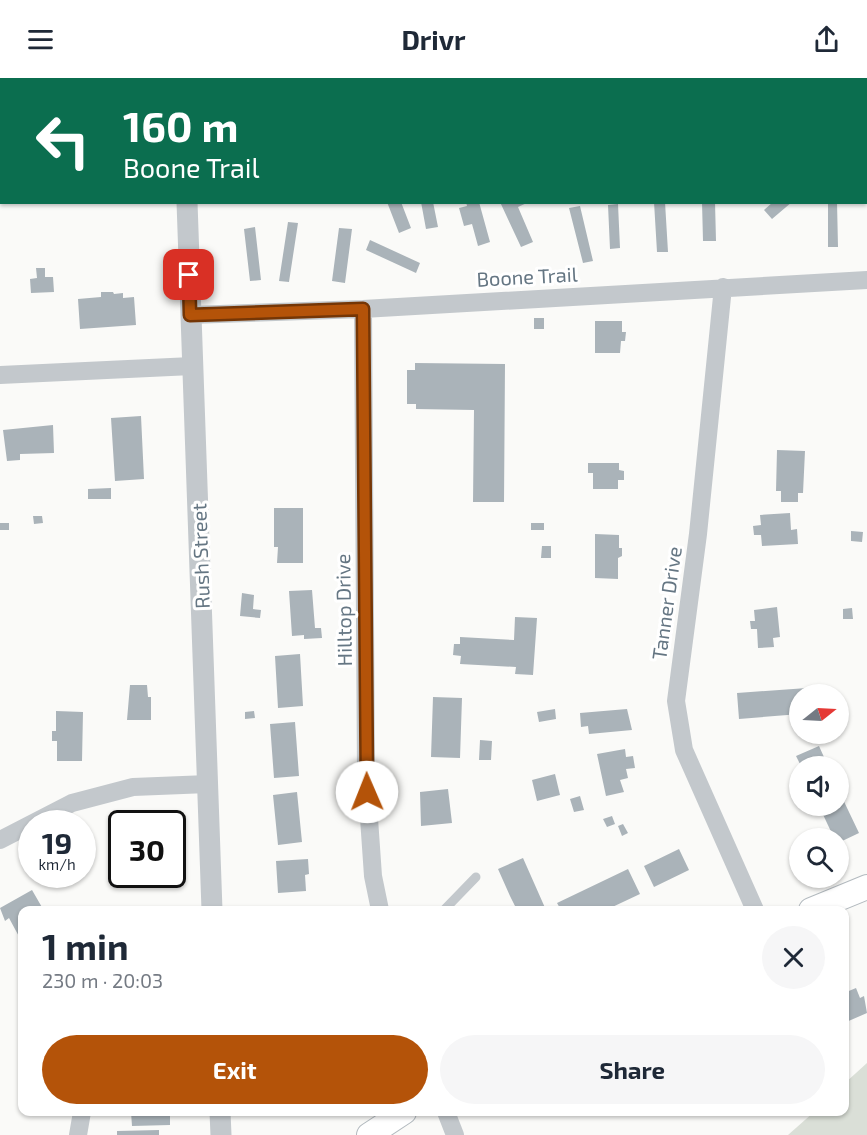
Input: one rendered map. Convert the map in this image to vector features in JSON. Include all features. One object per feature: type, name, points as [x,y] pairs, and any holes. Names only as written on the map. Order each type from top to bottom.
[{"type":"main road","points":[[820,906],[867,886]]},
{"type":"main road","points":[[369,1135],[398,1116]]},
{"type":"street","name":"Rush Street","points":[[187,204],[212,906]]},
{"type":"street","name":"Boone Trail","points":[[190,315],[363,309],[867,280]]},
{"type":"street","name":"Tanner Drive","points":[[723,287],[698,534],[676,701],[684,750],[753,906]]},
{"type":"street","name":"Hilltop Drive","points":[[363,309],[366,775],[373,876],[379,906]]},
{"type":"street","points":[[0,375],[192,366]]},
{"type":"street","points":[[0,840],[72,803],[132,787],[208,784]]},
{"type":"street","points":[[78,1135],[81,1116]]},
{"type":"street","points":[[220,1116],[221,1135]]},
{"type":"street","points":[[448,1116],[455,1135]]},
{"type":"lane","points":[[448,906],[476,877]]},
{"type":"shaded area","points":[[867,1063],[867,1135],[788,1135],[809,1116],[849,1116],[849,1079]]},
{"type":"building","points":[[388,204],[402,204],[411,228],[399,233]]},
{"type":"building","points":[[421,204],[433,204],[438,227],[426,229]]},
{"type":"building","points":[[466,204],[480,204],[490,242],[478,246],[472,224],[464,226],[459,208],[467,206]]},
{"type":"building","points":[[501,204],[525,204],[518,207],[533,242],[521,247]]},
{"type":"building","points":[[618,204],[620,248],[610,249],[608,205]]},
{"type":"building","points":[[654,204],[665,204],[668,252],[657,252]]},
{"type":"building","points":[[702,204],[715,204],[716,241],[703,241]]},
{"type":"building","points":[[771,204],[790,204],[772,219],[764,210]]},
{"type":"building","points":[[828,204],[837,204],[838,247],[828,247]]},
{"type":"building","points":[[580,206],[593,261],[583,263],[569,208]]},
{"type":"building","points":[[288,222],[298,223],[289,282],[279,281]]},
{"type":"building","points":[[255,227],[261,280],[250,281],[244,229]]},
{"type":"building","points":[[339,228],[352,229],[345,283],[332,281]]},
{"type":"building","points":[[370,240],[420,263],[416,273],[366,250]]},
{"type":"building","points":[[36,268],[45,268],[45,277],[53,277],[54,292],[31,293],[30,279],[37,278]]},
{"type":"building","points":[[101,292],[123,293],[123,298],[134,297],[136,325],[80,329],[78,299],[101,297]]},
{"type":"building","points":[[534,318],[544,318],[544,329],[534,329]]},
{"type":"building","points":[[595,321],[622,321],[622,332],[626,332],[625,341],[621,341],[620,353],[595,353]]},
{"type":"building","points":[[415,363],[505,364],[504,502],[473,502],[474,410],[416,409],[416,404],[407,404],[407,370],[415,370]]},
{"type":"building","points":[[141,416],[144,479],[115,481],[111,418]]},
{"type":"building","points":[[53,425],[54,453],[20,454],[20,460],[7,461],[3,430]]},
{"type":"building","points":[[777,450],[805,451],[803,493],[798,493],[798,502],[781,502],[781,491],[776,491]]},
{"type":"building","points":[[588,463],[619,463],[619,470],[624,471],[624,480],[618,480],[618,489],[593,489],[593,473],[588,473]]},
{"type":"building","points":[[111,488],[111,499],[88,499],[88,489]]},
{"type":"building","points":[[274,508],[303,508],[303,563],[277,563],[278,547],[274,547]]},
{"type":"building","points":[[790,513],[791,530],[797,529],[798,544],[762,546],[761,535],[754,535],[753,526],[761,525],[760,515]]},
{"type":"building","points":[[33,516],[42,516],[43,523],[34,524]]},
{"type":"building","points":[[0,523],[9,523],[9,530],[0,530]]},
{"type":"building","points":[[531,523],[544,523],[544,530],[531,530]]},
{"type":"building","points":[[851,531],[863,532],[862,542],[851,541]]},
{"type":"building","points":[[595,534],[619,535],[619,548],[622,548],[622,556],[618,558],[618,579],[595,578]]},
{"type":"building","points":[[542,546],[551,546],[551,558],[541,558]]},
{"type":"building","points":[[312,590],[315,628],[321,628],[322,638],[304,639],[304,635],[292,636],[289,591]]},
{"type":"building","points":[[242,593],[254,595],[253,609],[261,610],[260,618],[240,616]]},
{"type":"building","points":[[777,607],[780,637],[773,638],[774,647],[758,648],[757,629],[751,629],[750,621],[755,621],[754,610]]},
{"type":"building","points":[[852,608],[853,619],[843,619],[843,609]]},
{"type":"building","points":[[515,617],[537,618],[533,675],[515,674],[516,667],[460,664],[461,656],[453,655],[454,644],[460,644],[460,637],[514,640]]},
{"type":"building","points":[[300,654],[303,706],[278,708],[275,656]]},
{"type":"building","points":[[130,685],[147,685],[148,697],[151,697],[151,720],[127,720]]},
{"type":"building","points":[[789,689],[789,715],[739,719],[737,693]]},
{"type":"building","points":[[433,697],[462,698],[460,758],[431,757]]},
{"type":"building","points":[[555,709],[556,719],[539,722],[537,712]]},
{"type":"building","points":[[627,709],[632,730],[589,734],[588,726],[581,727],[580,713]]},
{"type":"building","points":[[56,711],[83,712],[82,761],[57,761],[57,741],[52,741],[52,731],[56,731]]},
{"type":"building","points":[[254,711],[255,718],[245,719],[245,712]]},
{"type":"building","points":[[295,722],[299,776],[274,778],[270,724]]},
{"type":"building","points":[[480,740],[492,741],[491,760],[479,760]]},
{"type":"building","points":[[819,746],[824,756],[796,756]]},
{"type":"building","points":[[625,749],[626,757],[633,756],[635,768],[626,769],[628,778],[620,780],[624,792],[606,796],[597,754]]},
{"type":"building","points":[[555,774],[560,795],[537,801],[532,780]]},
{"type":"building","points":[[448,789],[452,823],[421,826],[420,792]]},
{"type":"building","points":[[297,792],[302,842],[278,845],[273,795]]},
{"type":"building","points":[[580,796],[584,810],[574,812],[570,799]]},
{"type":"building","points":[[849,812],[859,833],[849,838],[849,828],[829,828],[824,816],[849,816]]},
{"type":"building","points":[[612,816],[615,824],[607,827],[603,819]]},
{"type":"building","points":[[623,824],[628,833],[622,836],[618,826]]},
{"type":"building","points":[[679,849],[689,870],[654,887],[644,866]]},
{"type":"building","points":[[523,858],[544,906],[515,906],[498,869]]},
{"type":"building","points":[[308,859],[309,874],[305,875],[306,891],[278,893],[276,861]]},
{"type":"building","points":[[628,869],[640,894],[614,906],[559,906],[557,903]]},
{"type":"building","points":[[32,890],[41,906],[18,906],[18,935],[9,918],[5,921],[0,908]]},
{"type":"building","points":[[856,988],[860,998],[864,996],[867,1013],[849,1021],[849,991]]},
{"type":"building","points":[[131,1116],[170,1116],[170,1125],[132,1126]]},
{"type":"building","points":[[159,1130],[159,1135],[117,1135],[117,1131]]},
{"type":"route","points":[[189,275],[190,315],[363,309],[367,792]]}]
